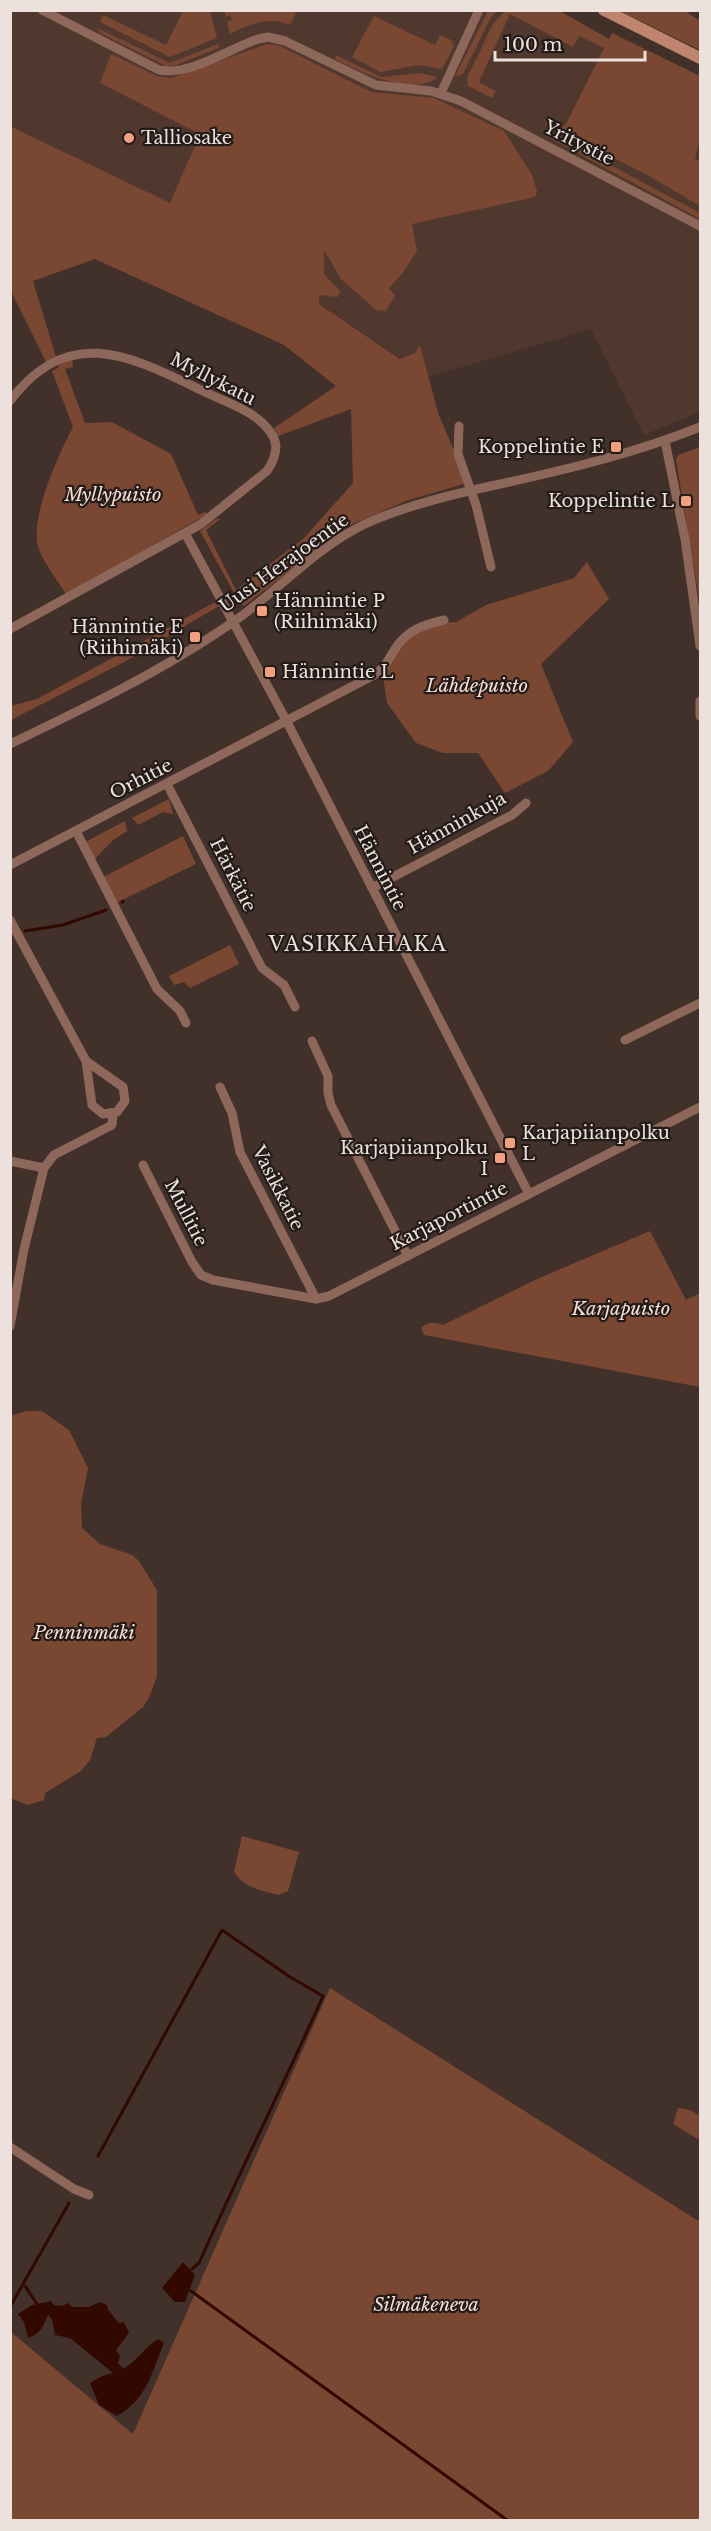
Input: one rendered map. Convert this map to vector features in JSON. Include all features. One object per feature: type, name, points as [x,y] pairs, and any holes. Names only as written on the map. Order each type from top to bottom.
[{"type":"street","name":"Yritystie","points":[[42,10],[159,70],[176,71],[268,37],[290,43],[376,85],[441,93],[614,179],[700,226]]},
{"type":"street","points":[[604,10],[700,58]]},
{"type":"street","points":[[441,93],[479,11]]},
{"type":"street","name":"Myllykatu","points":[[10,401],[27,381],[53,363],[75,356],[104,353],[120,355],[147,364],[233,405],[265,425],[275,441],[276,453],[271,465],[260,478],[218,512],[185,533],[10,629]]},
{"type":"street","points":[[459,426],[458,453],[476,505],[492,567]]},
{"type":"street","name":"Uusi Herajoentie","points":[[10,744],[173,660],[233,622],[344,536],[396,512],[469,489],[600,459],[665,441],[700,427]]},
{"type":"street","points":[[665,441],[685,539],[700,646]]},
{"type":"street","points":[[185,533],[233,622]]},
{"type":"street","name":"Orhitie","points":[[10,865],[374,675],[382,670],[395,648],[410,631],[444,620]]},
{"type":"street","name":"Hännintie","points":[[233,622],[287,722],[529,1194]]},
{"type":"street","points":[[700,702],[700,716]]},
{"type":"street","name":"Härkätie","points":[[168,784],[262,968],[284,985],[295,1007]]},
{"type":"street","name":"Hänninkuja","points":[[372,888],[512,815],[526,802]]},
{"type":"street","points":[[76,831],[157,988],[180,1011],[186,1023]]},
{"type":"street","points":[[10,920],[86,1061],[93,1069],[123,1087],[125,1101],[113,1113],[112,1125],[54,1155],[44,1168],[20,1266],[10,1326]]},
{"type":"street","points":[[626,1040],[700,1003]]},
{"type":"street","points":[[312,1041],[328,1077],[331,1105],[408,1256]]},
{"type":"street","points":[[86,1061],[92,1105],[99,1113],[113,1113]]},
{"type":"street","name":"Vasikkatie","points":[[220,1088],[232,1113],[240,1152],[316,1299]]},
{"type":"street","name":"Karjaportintie","points":[[316,1299],[329,1296],[700,1107]]},
{"type":"street","points":[[10,1161],[44,1168]]},
{"type":"street","name":"Mullitie","points":[[143,1165],[201,1275],[213,1280],[316,1299]]},
{"type":"street","points":[[10,2147],[74,2189],[89,2195]]},
{"type":"shaded area","points":[[10,11],[558,11],[610,40],[700,83],[700,412],[644,435],[591,329],[428,377],[170,204],[11,126]]},
{"type":"shaded area","points":[[183,2262],[195,2275],[185,2302],[175,2302],[162,2288]]},
{"type":"shaded area","points":[[51,2301],[54,2305],[62,2306],[68,2303],[72,2307],[89,2307],[100,2302],[107,2305],[108,2310],[119,2323],[124,2322],[129,2333],[116,2350],[120,2356],[118,2363],[123,2369],[158,2339],[164,2343],[142,2394],[117,2416],[99,2405],[90,2383],[113,2373],[70,2338],[55,2335],[52,2319],[48,2315],[39,2332],[28,2338],[24,2322],[18,2314],[32,2305]]},
{"type":"green space","points":[[224,10],[297,11],[290,25],[267,21],[252,24],[230,34],[227,22],[232,20],[230,15],[226,17]]},
{"type":"green space","points":[[506,10],[560,11],[609,39],[612,33],[700,76],[700,137],[695,159],[700,162],[700,206],[649,176],[546,124],[549,118],[565,126],[604,48],[579,36],[573,47],[510,14],[479,82],[496,91],[492,98],[468,86],[467,78],[493,24]]},
{"type":"green space","points":[[183,11],[210,11],[217,38],[170,57],[100,22],[103,15],[166,45]]},
{"type":"green space","points":[[488,11],[497,11],[491,17],[463,74],[455,76]]},
{"type":"green space","points":[[620,11],[685,11],[700,21],[700,50]]},
{"type":"green space","points":[[374,16],[435,45],[440,35],[451,40],[454,46],[442,69],[419,65],[380,72],[352,57]]},
{"type":"green space","points":[[97,28],[170,63],[218,44],[220,47],[176,65],[166,66],[100,33]]},
{"type":"green space","points":[[267,44],[278,45],[371,92],[434,98],[504,131],[532,175],[537,191],[535,197],[412,224],[417,251],[402,274],[389,288],[395,296],[386,311],[376,310],[341,279],[324,250],[324,274],[340,291],[338,297],[319,295],[319,304],[400,359],[415,353],[420,345],[438,413],[456,455],[464,484],[406,501],[348,526],[244,606],[239,602],[200,531],[216,519],[220,519],[206,530],[236,590],[304,538],[353,483],[351,409],[278,436],[274,428],[336,386],[284,345],[95,259],[33,281],[56,357],[46,362],[11,291],[10,126],[170,203],[200,134],[100,83],[111,54],[157,76],[171,78]]},
{"type":"green space","points":[[336,55],[381,77],[420,73],[438,77],[427,83],[400,84],[371,76],[335,59]]},
{"type":"green space","points":[[545,130],[700,213],[700,219],[546,136]]},
{"type":"green space","name":"Myllypuisto","points":[[72,360],[73,367],[65,369],[85,423],[112,422],[171,454],[198,515],[205,512],[208,514],[66,594],[43,557],[38,546],[37,534],[38,519],[47,485],[73,427],[52,371],[58,368],[59,364]]},
{"type":"green space","points":[[700,447],[700,604],[676,460],[678,455]]},
{"type":"green space","name":"Lähdepuisto","points":[[587,562],[609,599],[541,664],[573,742],[548,771],[505,793],[478,753],[443,753],[416,743],[387,703],[382,670],[395,648],[425,624],[456,622],[486,605],[574,578]]},
{"type":"green space","points":[[217,601],[219,606],[126,661],[11,720],[11,706],[37,699]]},
{"type":"green space","points":[[169,799],[173,814],[163,812],[138,825],[132,818]]},
{"type":"green space","points":[[125,821],[127,831],[113,840],[94,860],[85,842]]},
{"type":"green space","points":[[183,836],[196,864],[116,903],[103,877]]},
{"type":"green space","points":[[230,945],[239,964],[190,988],[184,982],[174,985],[169,976]]},
{"type":"green space","name":"Karjapuisto","points":[[650,1231],[686,1300],[700,1293],[700,1387],[424,1335],[421,1328],[426,1324],[443,1325],[537,1279]]},
{"type":"green space","name":"Penninmäki","points":[[26,1411],[42,1411],[69,1430],[88,1468],[81,1504],[82,1528],[100,1544],[132,1555],[139,1561],[157,1590],[157,1676],[149,1698],[143,1707],[106,1737],[97,1738],[90,1760],[81,1771],[45,1793],[44,1800],[28,1805],[10,1798],[10,1416]]},
{"type":"green space","points":[[242,1836],[299,1852],[288,1891],[279,1895],[266,1892],[248,1885],[238,1877],[234,1872]]},
{"type":"green space","name":"Silmäkeneva","points":[[330,1988],[700,2222],[700,2520],[11,2520],[11,2332],[133,2434]]},
{"type":"green space","points":[[678,2108],[690,2110],[700,2116],[700,2138],[698,2139],[673,2124]]},
{"type":"waterway","points":[[25,931],[63,925],[106,910]]},
{"type":"waterway","points":[[98,2156],[222,1930],[290,1977],[323,1996],[199,2263],[192,2269]]},
{"type":"waterway","points":[[10,2307],[69,2203]]},
{"type":"waterway","points":[[25,2286],[37,2304]]},
{"type":"waterway","points":[[191,2291],[507,2520]]},
{"type":"place","name":"Talliosake","points":[[129,138]]},
{"type":"place","name":"Koppelintie E","points":[[616,447]]},
{"type":"place","name":"Koppelintie L","points":[[686,501]]},
{"type":"place","name":"Hännintie P (Riihimäki)","points":[[262,611]]},
{"type":"place","name":"Hännintie E (Riihimäki)","points":[[195,637]]},
{"type":"place","name":"Hännintie L","points":[[270,672]]},
{"type":"place","name":"Karjapiianpolku L","points":[[510,1143]]},
{"type":"place","name":"Karjapiianpolku I","points":[[500,1158]]},
{"type":"district","name":"VASIKKAHAKA","points":[[358,944]]}]
